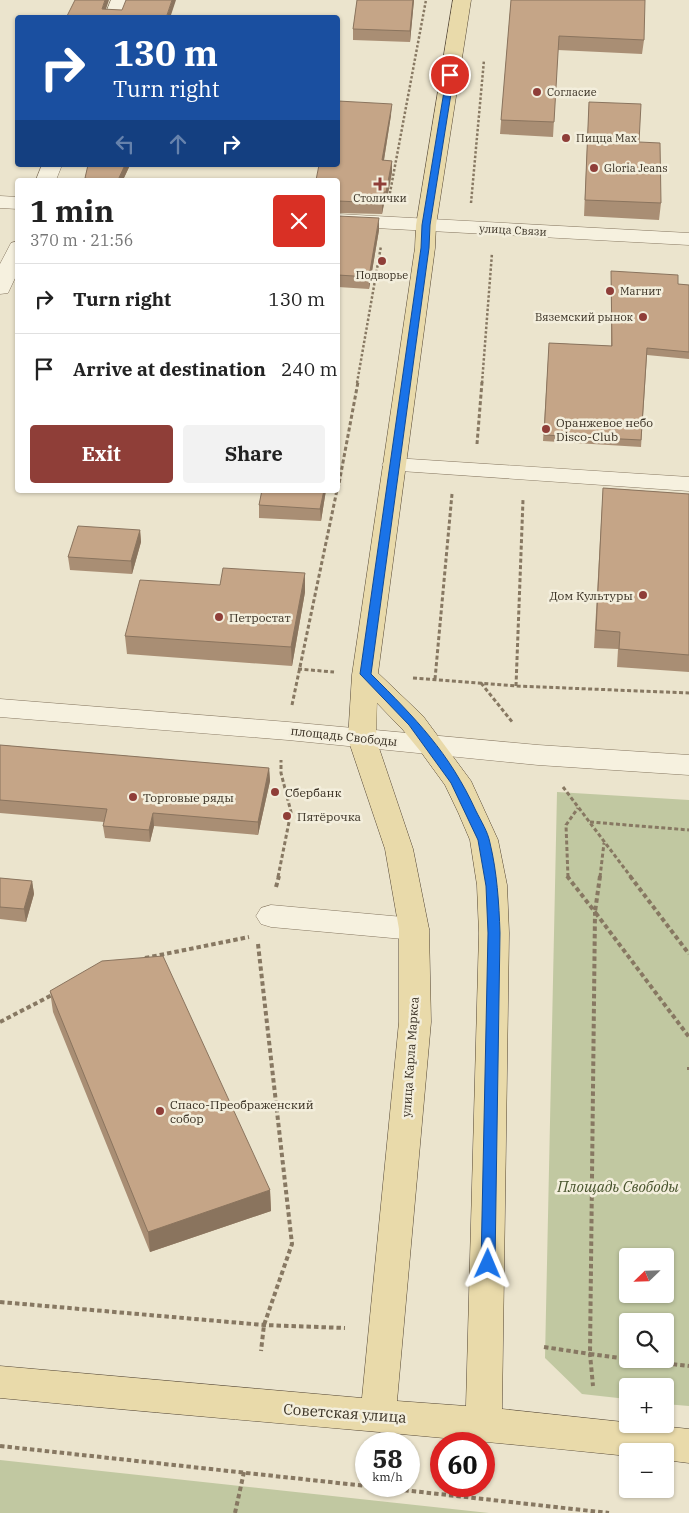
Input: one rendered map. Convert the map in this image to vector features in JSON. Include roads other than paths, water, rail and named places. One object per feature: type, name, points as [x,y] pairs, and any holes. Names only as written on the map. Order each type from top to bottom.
[{"type":"main road","name":"улица Карла Маркса","points":[[378,1416],[415,1022],[414,930],[408,889],[399,849],[362,739],[365,674],[425,248],[426,225],[462,0]]},
{"type":"main road","points":[[365,674],[413,723],[457,782],[484,840],[492,886],[494,943],[484,1424]]},
{"type":"main road","name":"Советская улица","points":[[0,1382],[484,1424],[689,1446]]},
{"type":"street","points":[[114,15],[120,0]]},
{"type":"street","points":[[0,202],[15,203]]},
{"type":"street","name":"улица Связи","points":[[340,220],[689,239]]},
{"type":"street","points":[[0,288],[15,254]]},
{"type":"street","points":[[394,465],[689,484]]},
{"type":"street","name":"площадь Свободы","points":[[0,708],[278,730],[538,755],[689,765]]},
{"type":"street","points":[[271,916],[414,930]]},
{"type":"place","name":"Согласие","points":[[537,92]]},
{"type":"place","name":"Пицца Max","points":[[566,138]]},
{"type":"place","name":"Gloria Jeans","points":[[594,168]]},
{"type":"place","name":"Столички","points":[[380,184]]},
{"type":"place","name":"Подворье","points":[[382,261]]},
{"type":"place","name":"Магнит","points":[[610,291]]},
{"type":"place","name":"Вяземский рынок","points":[[643,317]]},
{"type":"place","name":"Оранжевое небо Disco-Club","points":[[546,429]]},
{"type":"place","name":"Дом Культуры","points":[[643,595]]},
{"type":"place","name":"Петростат","points":[[219,617]]},
{"type":"place","name":"Сбербанк","points":[[275,792]]},
{"type":"place","name":"Торговые ряды","points":[[133,797]]},
{"type":"place","name":"Пятёрочка","points":[[287,816]]},
{"type":"place","name":"Спасо-Преображенский собор","points":[[160,1111]]},
{"type":"park label","name":"Площадь Свободы","points":[[618,1186]]}]
